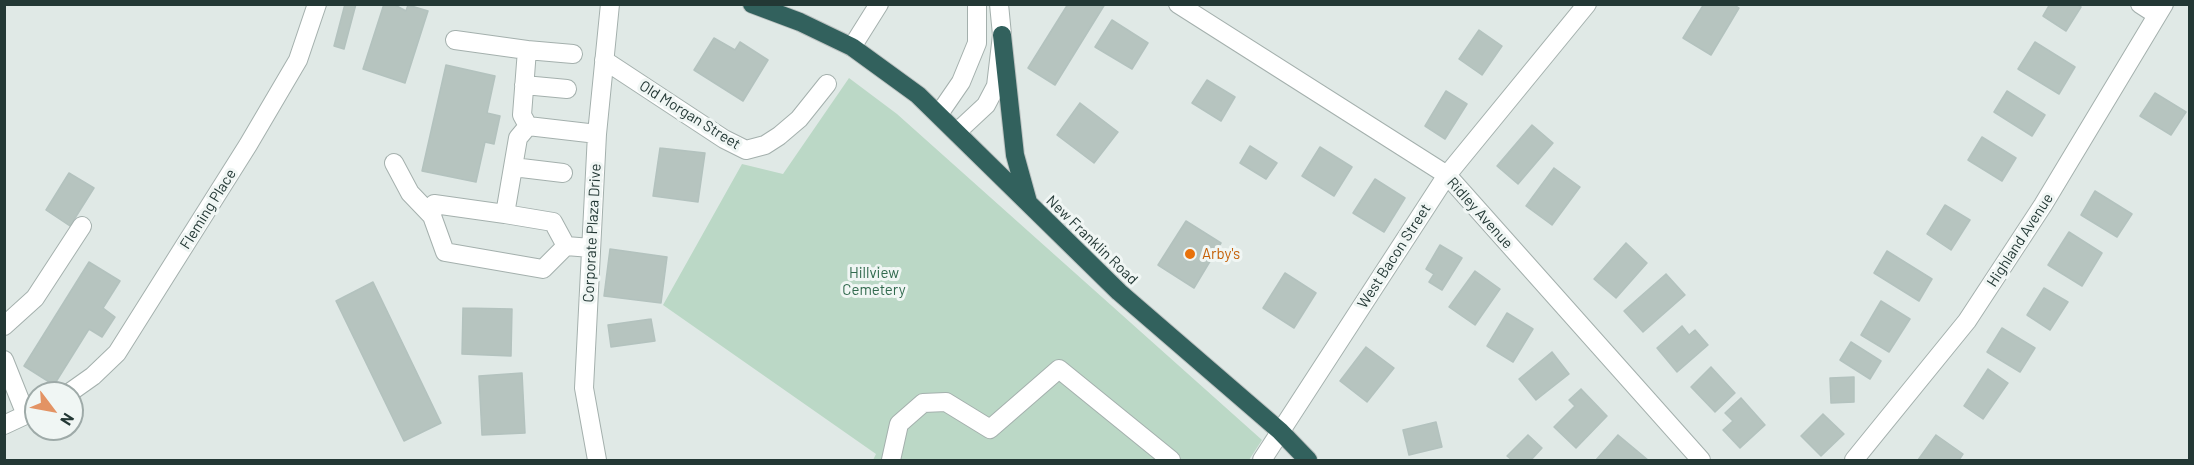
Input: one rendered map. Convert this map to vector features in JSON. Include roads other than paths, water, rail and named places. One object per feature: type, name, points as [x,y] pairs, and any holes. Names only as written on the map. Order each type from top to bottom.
[{"type":"highway","name":"New Franklin Road","points":[[752,4],[800,22],[852,46],[909,88],[939,114],[1119,292],[1280,431],[1308,460]]},
{"type":"highway","points":[[1002,35],[1015,155],[1029,204]]},
{"type":"street","name":"Fleming Place","points":[[84,382],[117,353],[248,146],[298,60],[317,4]]},
{"type":"street","name":"Corporate Plaza Drive","points":[[597,460],[584,388],[597,134],[610,4]]},
{"type":"street","points":[[852,46],[879,4]]},
{"type":"street","points":[[957,132],[986,105],[996,86],[1002,35],[999,4]]},
{"type":"street","name":"Ridley Avenue","points":[[1178,4],[1447,175],[1701,460]]},
{"type":"street","name":"West Bacon Street","points":[[1262,460],[1447,175],[1587,4]]},
{"type":"street","points":[[2140,4],[2160,10]]},
{"type":"street","points":[[939,114],[961,82],[977,43],[977,7]]},
{"type":"street","name":"Highland Avenue","points":[[1854,460],[1967,321],[2043,205],[2160,10]]},
{"type":"street","points":[[456,40],[573,54]]},
{"type":"street","points":[[527,50],[522,115],[528,126]]},
{"type":"street","name":"Old Morgan Street","points":[[604,60],[724,139],[746,150],[765,145],[779,136],[799,119],[826,84]]},
{"type":"street","points":[[524,85],[567,89]]},
{"type":"street","points":[[528,126],[597,134]]},
{"type":"street","points":[[505,214],[518,138],[528,126]]},
{"type":"street","points":[[394,163],[410,193],[432,216],[445,252],[457,256],[543,269],[566,246],[591,248]]},
{"type":"street","points":[[513,167],[563,173]]},
{"type":"street","points":[[432,216],[434,204],[553,222],[566,246]]},
{"type":"street","points":[[4,326],[35,298],[82,226]]},
{"type":"street","points":[[4,360],[24,399]]},
{"type":"street","points":[[891,460],[899,424],[923,403],[946,402],[990,429],[1059,369],[1171,460]]},
{"type":"street","points":[[4,425],[24,416]]},
{"type":"place","name":"Arby's","points":[[1190,254]]},
{"type":"park label","name":"Hillview Cemetery","points":[[874,282]]}]
